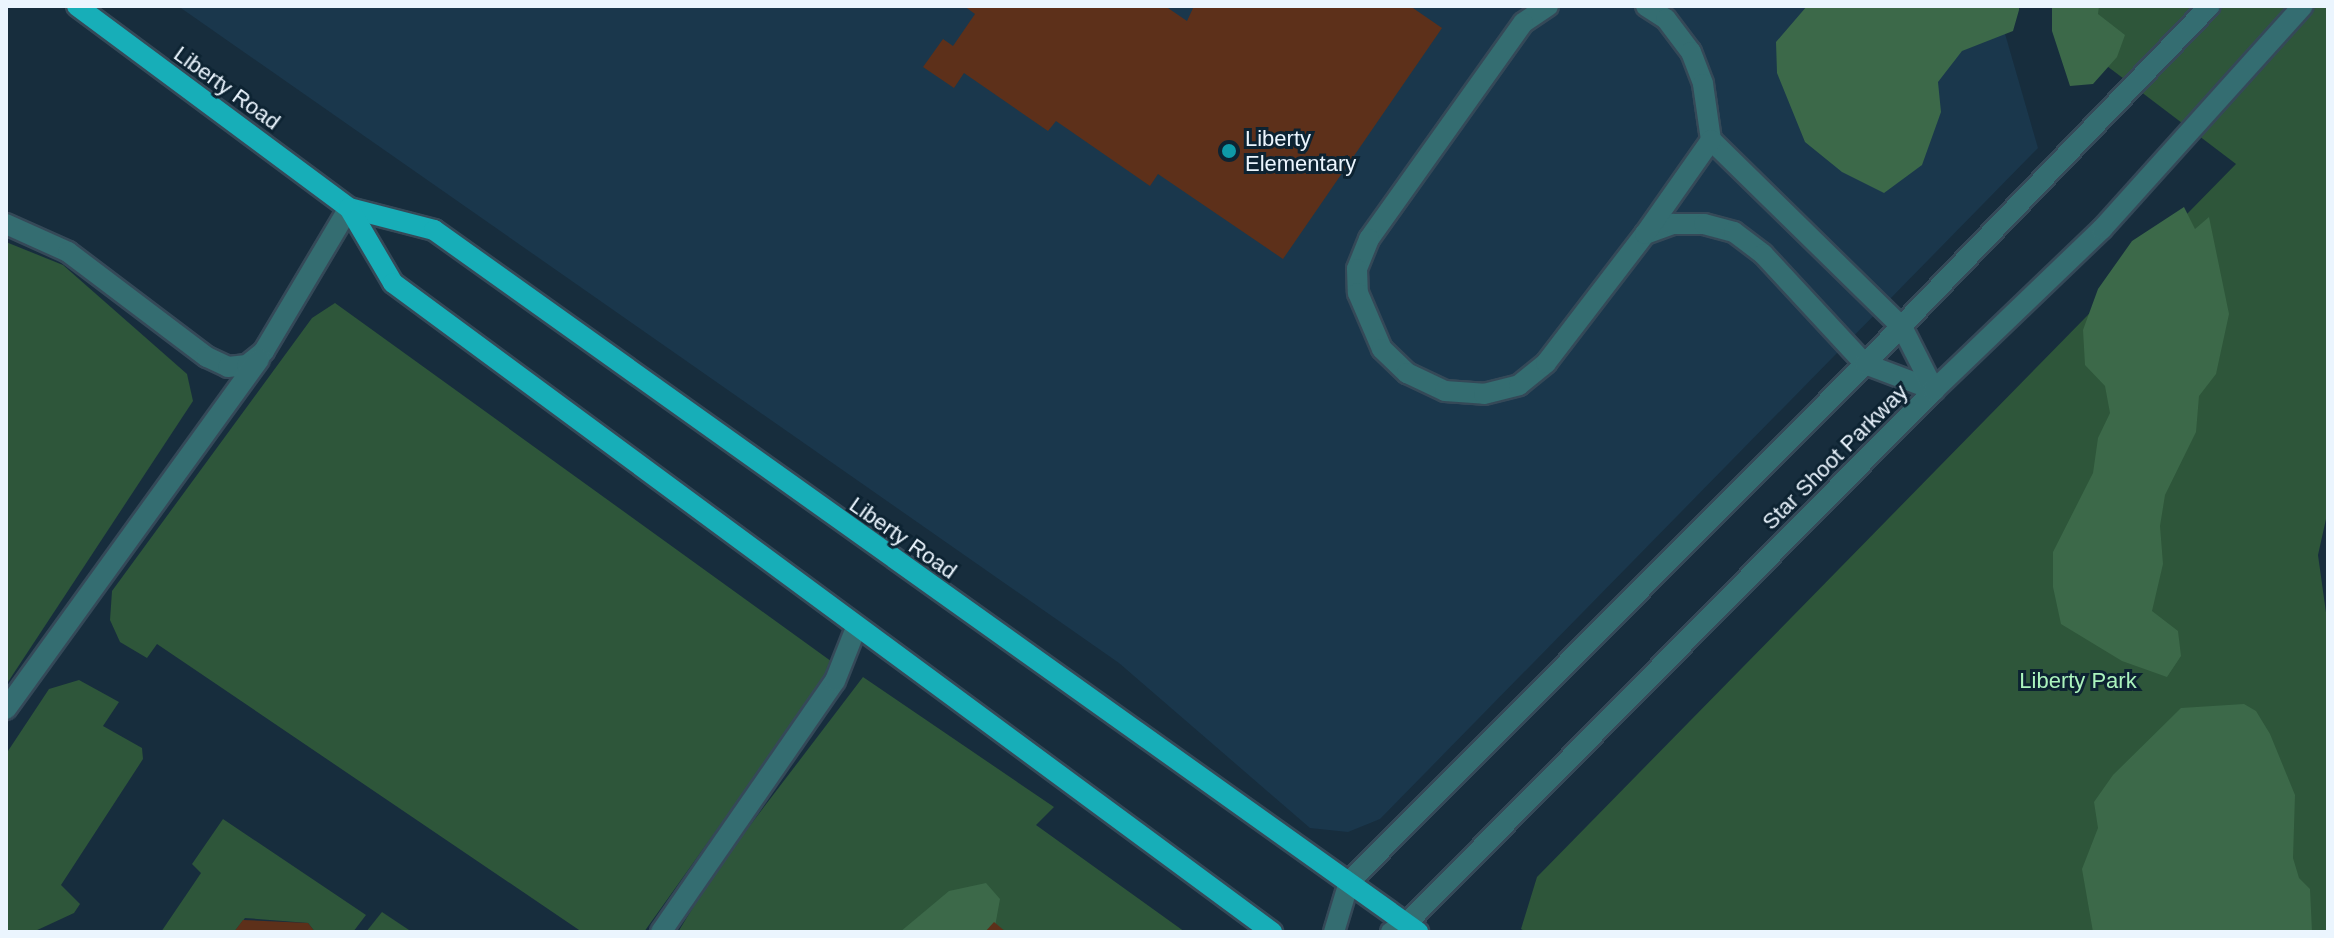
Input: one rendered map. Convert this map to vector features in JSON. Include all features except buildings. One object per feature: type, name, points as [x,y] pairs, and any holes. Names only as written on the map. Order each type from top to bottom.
[{"type":"main road","name":"Liberty Road","points":[[77,6],[349,208],[434,230],[1349,882],[1405,929]]},
{"type":"main road","name":"Liberty Road","points":[[349,208],[393,283],[856,628],[1272,932]]},
{"type":"street","points":[[1548,6],[1523,23],[1369,239],[1357,269],[1366,320],[1382,349],[1407,373],[1445,391],[1484,394],[1519,385],[1546,363],[1645,234],[1711,140]]},
{"type":"street","points":[[1646,6],[1666,19],[1691,52],[1703,84],[1711,140],[1902,327],[1934,390]]},
{"type":"street","name":"Star Shoot Parkway","points":[[1334,932],[1349,882],[1902,327],[2210,6]]},
{"type":"street","name":"Star Shoot Parkway","points":[[1405,929],[1934,390],[2102,229],[2303,6]]},
{"type":"street","points":[[6,709],[101,583],[264,351],[349,208]]},
{"type":"street","points":[[6,224],[68,252],[207,357],[228,367],[247,365],[264,351]]},
{"type":"street","points":[[1645,234],[1673,224],[1704,224],[1734,232],[1779,270],[1865,364],[1934,390]]},
{"type":"street","points":[[661,932],[835,681],[856,628]]},
{"type":"shaded area","points":[[178,6],[1997,6],[2038,148],[1380,819],[1348,832],[1310,828],[1119,663]]},
{"type":"green space","points":[[1807,6],[2019,6],[2019,10],[2013,31],[1962,51],[1938,82],[1941,112],[1922,165],[1884,193],[1842,172],[1805,142],[1777,73],[1776,42]]},
{"type":"green space","points":[[2052,6],[2099,6],[2098,14],[2125,35],[2117,57],[2093,84],[2070,86],[2052,31]]},
{"type":"green space","name":"Liberty Park","points":[[2069,6],[2328,6],[2328,510],[2318,555],[2328,627],[2328,932],[1526,932],[1521,929],[1537,877],[2236,164],[2103,63]]},
{"type":"green space","points":[[2184,207],[2195,229],[2209,217],[2229,314],[2216,374],[2199,396],[2196,432],[2165,495],[2160,526],[2163,564],[2152,611],[2178,631],[2181,656],[2167,677],[2122,661],[2061,624],[2053,587],[2053,552],[2093,473],[2098,438],[2110,413],[2105,386],[2085,365],[2083,330],[2098,289],[2132,241]]},
{"type":"green space","points":[[6,242],[63,265],[187,374],[193,401],[6,685]]},
{"type":"green space","points":[[335,303],[835,664],[644,932],[582,932],[157,644],[147,658],[120,642],[110,620],[112,591],[312,318]]},
{"type":"green space","points":[[863,677],[1054,807],[1036,825],[1185,932],[678,932],[716,870]]},
{"type":"green space","points":[[79,680],[119,702],[103,726],[142,748],[143,759],[61,885],[80,904],[74,913],[33,932],[6,932],[6,754],[49,689]]},
{"type":"green space","points":[[2244,704],[2256,711],[2270,734],[2295,795],[2293,858],[2299,878],[2310,889],[2312,932],[2093,932],[2082,869],[2098,828],[2094,802],[2113,775],[2181,708]]},
{"type":"green space","points":[[223,819],[366,915],[353,932],[315,932],[308,923],[245,918],[234,932],[161,932],[201,873],[192,864]]},
{"type":"green space","points":[[986,883],[1000,899],[994,932],[900,932],[949,891]]},
{"type":"green space","points":[[382,912],[412,932],[366,932]]},
{"type":"place","name":"Liberty Elementary","points":[[1229,151]]}]
